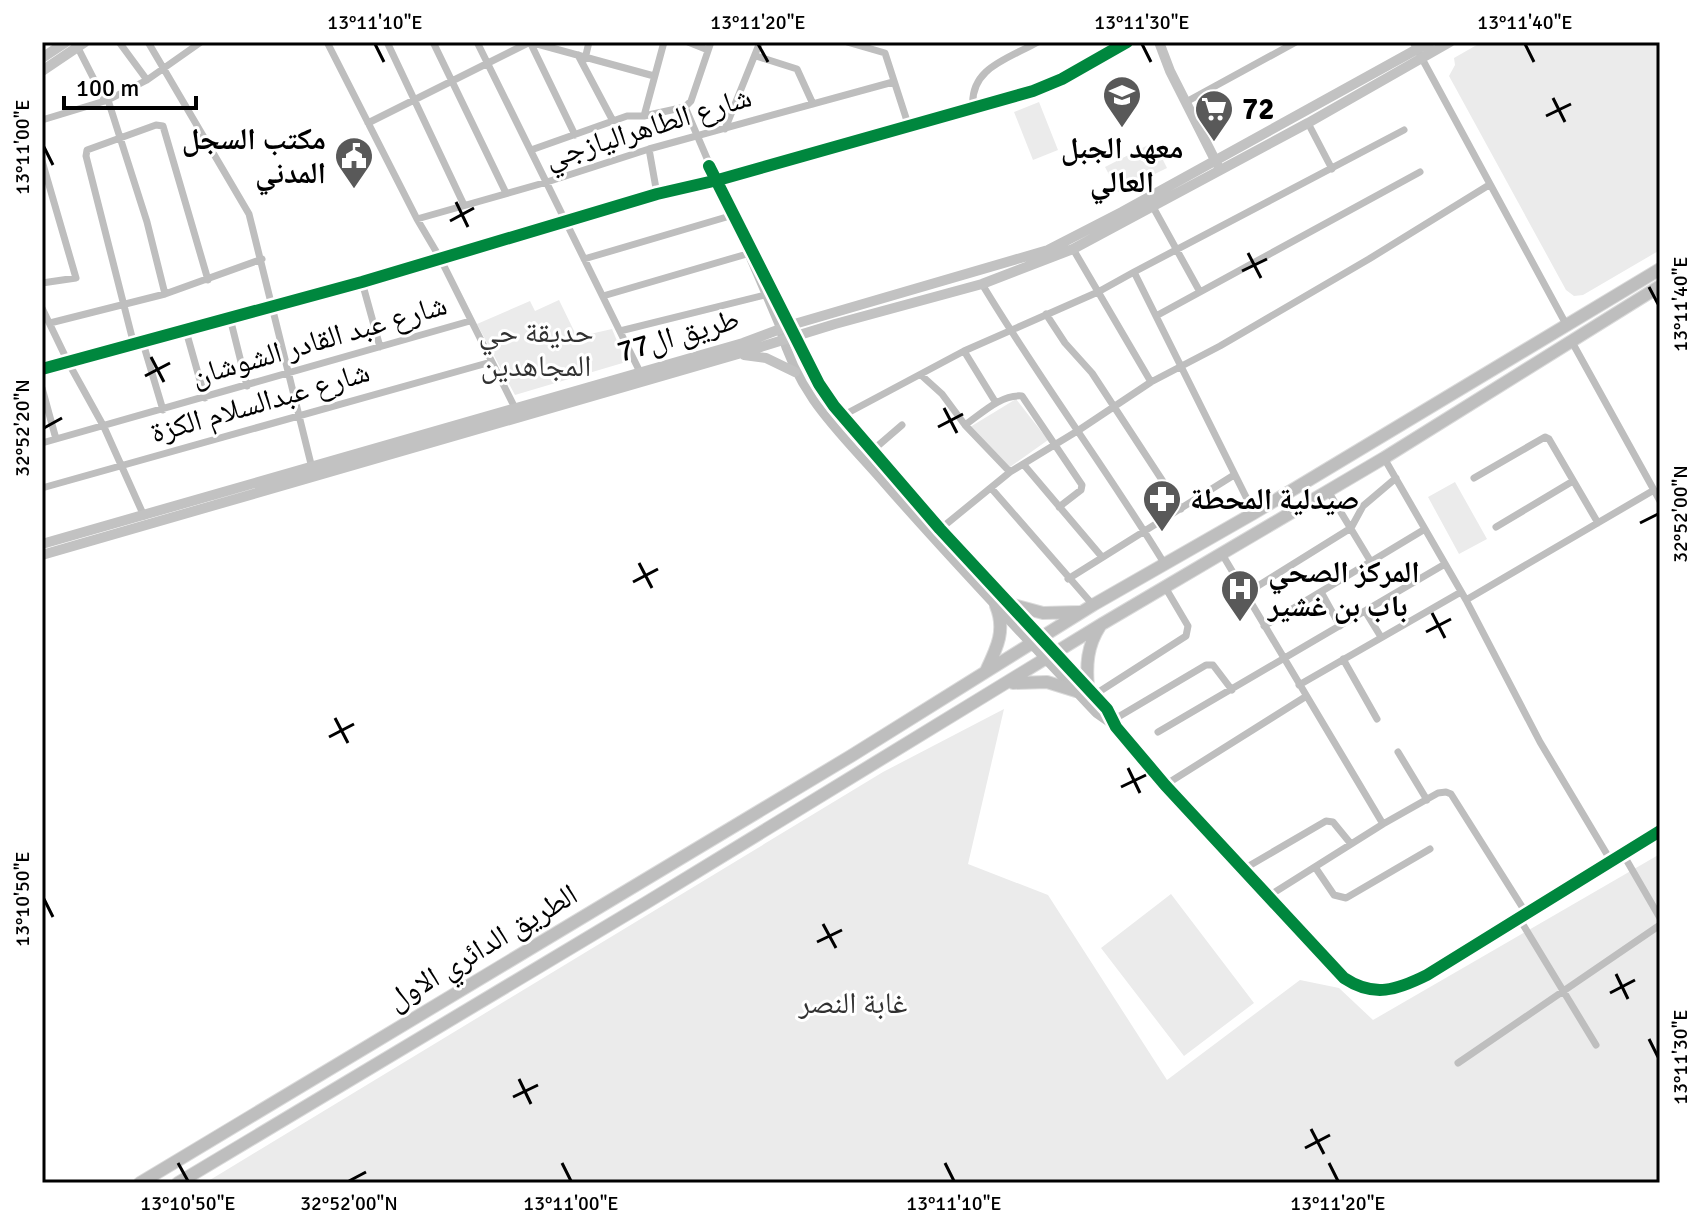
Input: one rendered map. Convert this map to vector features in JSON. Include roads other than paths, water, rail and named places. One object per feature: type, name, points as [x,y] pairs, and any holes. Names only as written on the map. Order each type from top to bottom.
[{"type":"highway","name":"الطريق الدائري الاول","points":[[140,1183],[851,756],[1088,608],[1254,513],[1660,269]]},
{"type":"highway","name":"الطريق الدائري الاول","points":[[178,1183],[649,901],[1102,624],[1384,458],[1660,286]]},
{"type":"highway","points":[[1013,605],[1043,613],[1088,608]]},
{"type":"highway","points":[[985,672],[1001,636],[1001,620],[996,606]]},
{"type":"highway","points":[[1006,684],[1047,682],[1086,691],[1090,647],[1102,624]]},
{"type":"main road","points":[[42,58],[66,42]]},
{"type":"main road","points":[[1159,42],[1218,165]]},
{"type":"main road","name":"طريق ال77","points":[[42,555],[640,372],[787,332],[1048,250],[1218,165],[1430,42]]},
{"type":"main road","points":[[516,412],[738,354],[787,332],[982,284],[1073,249],[1153,207],[1218,165],[1308,123],[1417,50],[1450,42]]},
{"type":"main road","points":[[42,71],[81,44]]},
{"type":"main road","points":[[738,354],[766,358],[795,372]]},
{"type":"main road","name":"طريق ال77","points":[[42,544],[144,516],[206,504],[312,468],[516,412]]},
{"type":"street","points":[[119,42],[147,80]]},
{"type":"street","points":[[148,42],[249,214],[312,468]]},
{"type":"street","points":[[42,120],[107,100],[147,80],[201,42]]},
{"type":"street","points":[[327,42],[516,412]]},
{"type":"street","points":[[387,42],[464,205]]},
{"type":"street","points":[[433,42],[506,193]]},
{"type":"street","points":[[477,42],[640,372]]},
{"type":"street","points":[[368,123],[530,42],[654,76]]},
{"type":"street","points":[[530,42],[575,135]]},
{"type":"street","points":[[585,59],[589,42]]},
{"type":"street","points":[[644,116],[664,42]]},
{"type":"street","points":[[531,150],[627,116],[644,116],[685,107],[691,101],[710,46],[688,42]]},
{"type":"street","points":[[725,129],[760,42]]},
{"type":"street","points":[[847,42],[885,53],[908,124]]},
{"type":"street","points":[[875,51],[879,42]]},
{"type":"street","points":[[973,108],[973,88],[981,74],[1038,42]]},
{"type":"street","points":[[42,369],[362,282],[657,194],[1046,86],[1127,42]]},
{"type":"street","points":[[1186,102],[1296,42]]},
{"type":"street","points":[[81,44],[121,137],[165,294]]},
{"type":"street","points":[[1417,50],[1567,326]]},
{"type":"street","points":[[577,54],[613,121]]},
{"type":"street","points":[[756,56],[797,69],[813,104]]},
{"type":"street","name":"شارع الطاهراليازجي","points":[[417,219],[649,149],[893,82]]},
{"type":"street","points":[[685,107],[709,166],[787,332],[795,372],[828,421],[931,537],[996,606],[1037,640]]},
{"type":"street","points":[[1308,123],[1332,169]]},
{"type":"street","points":[[163,410],[123,304],[87,150],[156,125],[163,126],[208,280]]},
{"type":"street","points":[[842,416],[964,351],[1098,292],[1177,252],[1404,130]]},
{"type":"street","points":[[649,149],[657,194]]},
{"type":"street","points":[[42,161],[76,278],[42,283]]},
{"type":"street","points":[[1156,316],[1420,172]]},
{"type":"street","points":[[716,180],[765,295],[842,416],[940,529],[1013,605],[1051,656],[1107,709],[1114,724],[1165,785],[1344,978],[1367,990],[1400,988],[1427,975],[1660,831]]},
{"type":"street","points":[[931,537],[1010,472],[1151,382],[1220,346],[1489,185]]},
{"type":"street","points":[[1153,207],[1200,292]]},
{"type":"street","points":[[584,259],[730,216]]},
{"type":"street","points":[[1073,249],[1151,382]]},
{"type":"street","points":[[603,296],[747,254]]},
{"type":"street","points":[[50,323],[165,294],[262,259]]},
{"type":"street","points":[[1134,272],[1254,513]]},
{"type":"street","points":[[362,282],[380,347]]},
{"type":"street","points":[[982,284],[1164,563]]},
{"type":"street","points":[[620,331],[765,295]]},
{"type":"street","points":[[42,308],[104,427],[144,516]]},
{"type":"street","points":[[1046,314],[1065,343],[1085,363],[1181,509]]},
{"type":"street","points":[[230,318],[247,386]]},
{"type":"street","name":"شارع عبد القادر الشوشان","points":[[42,443],[470,321]]},
{"type":"street","points":[[186,331],[205,398]]},
{"type":"street","points":[[1572,342],[1660,501]]},
{"type":"street","points":[[964,351],[996,403]]},
{"type":"street","name":"شارع عبدالسلام الكزة","points":[[42,488],[491,362]]},
{"type":"street","points":[[921,375],[942,394],[965,425],[1010,472]]},
{"type":"street","points":[[42,388],[56,439]]},
{"type":"street","points":[[965,425],[996,403],[1013,395],[1022,396],[1083,488],[1059,507]]},
{"type":"street","points":[[873,450],[902,425]]},
{"type":"street","points":[[1474,478],[1545,437],[1598,523]]},
{"type":"street","points":[[1384,458],[1466,600],[1540,742],[1611,861]]},
{"type":"street","points":[[1024,465],[1102,557]]},
{"type":"street","points":[[1068,579],[1234,475]]},
{"type":"street","points":[[1245,594],[1351,528],[1363,506],[1396,478]]},
{"type":"street","points":[[1496,527],[1573,481]]},
{"type":"street","points":[[991,488],[1068,579],[1088,608]]},
{"type":"street","points":[[1466,600],[1654,490]]},
{"type":"street","points":[[1328,491],[1371,562]]},
{"type":"street","points":[[1264,626],[1425,529]]},
{"type":"street","points":[[1222,554],[1383,824]]},
{"type":"street","points":[[1158,732],[1445,564]]},
{"type":"street","points":[[1086,691],[1186,636],[1188,626],[1165,587]]},
{"type":"street","points":[[1321,592],[1340,626]]},
{"type":"street","points":[[1299,685],[1461,592]]},
{"type":"street","points":[[1365,611],[1381,637]]},
{"type":"street","points":[[1343,659],[1377,719]]},
{"type":"street","points":[[1114,724],[1206,665],[1213,665],[1232,690]]},
{"type":"street","points":[[1086,691],[1100,718],[1114,724]]},
{"type":"street","points":[[1165,785],[1305,697]]},
{"type":"street","points":[[1398,752],[1427,800]]},
{"type":"street","points":[[1267,897],[1438,793],[1451,794],[1596,1045]]},
{"type":"street","points":[[1242,870],[1326,821],[1333,822],[1351,844]]},
{"type":"street","points":[[1315,867],[1334,895],[1346,898],[1430,849]]},
{"type":"street","points":[[1623,854],[1660,918]]},
{"type":"street","points":[[1458,1063],[1660,925]]},
{"type":"place","name":"معهد الجبل العالي","points":[[1122,129]]},
{"type":"place","name":"72","points":[[1214,143]]},
{"type":"place","name":"مكتب السجل المدني","points":[[354,190]]},
{"type":"place","name":"صيدلية المحطة","points":[[1162,533]]},
{"type":"place","name":"المركز الصحي باب بن غشير","points":[[1240,623]]},
{"type":"park label","name":"حديقة حي المجاهدين","points":[[536,349]]},
{"type":"park label","name":"غابة النصر","points":[[853,1003]]}]
